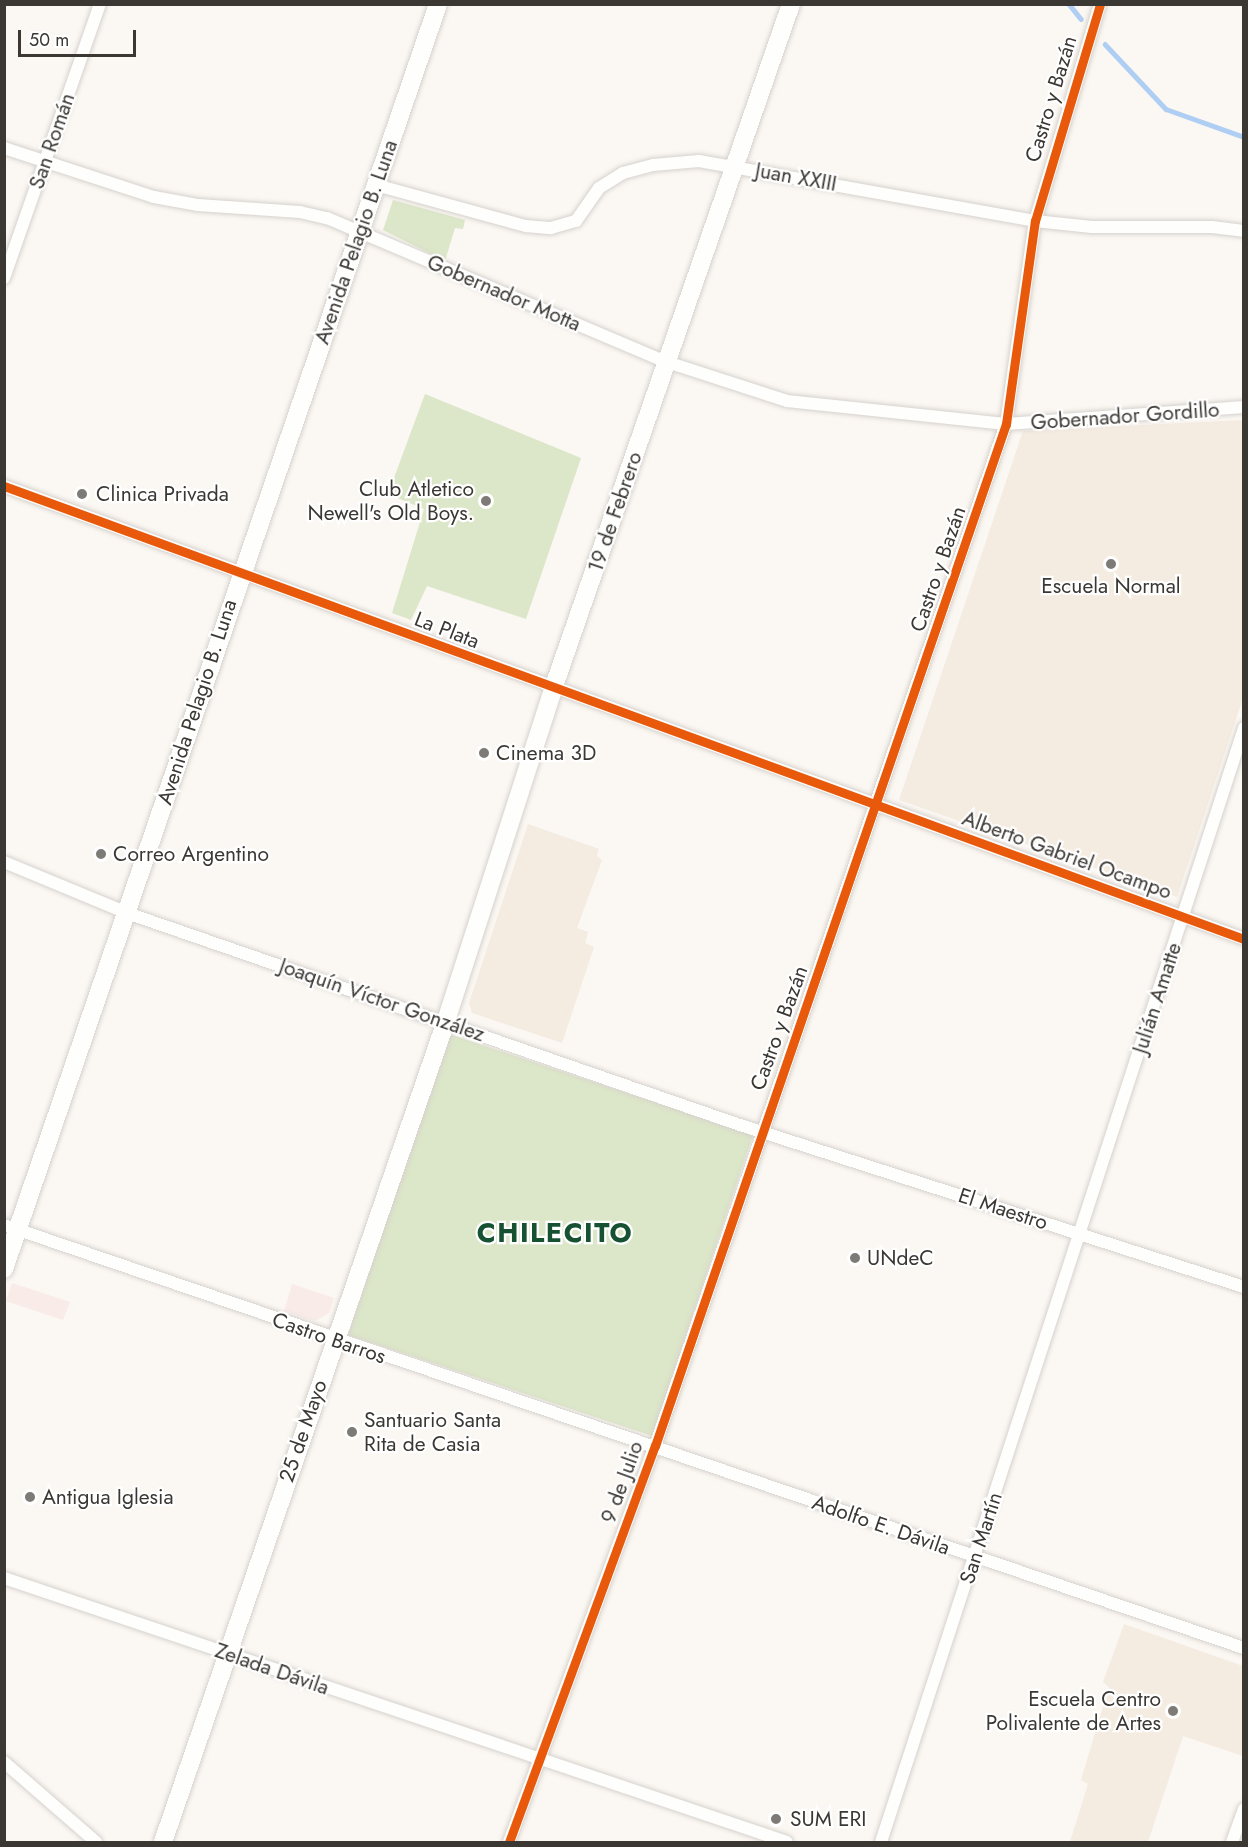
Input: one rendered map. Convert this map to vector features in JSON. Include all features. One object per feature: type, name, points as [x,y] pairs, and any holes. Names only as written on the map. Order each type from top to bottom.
[{"type":"main road","name":"Avenida Pelagio B. Luna","points":[[4,1269],[11,1227],[127,913],[241,572],[438,4]]},
{"type":"main road","name":"19 de Febrero","points":[[446,1021],[553,689],[737,166],[791,4]]},
{"type":"main road","name":"25 de Mayo","points":[[163,1842],[446,1021]]},
{"type":"street","name":"San Román","points":[[4,278],[100,4]]},
{"type":"street","name":"Castro y Bazán","points":[[761,1132],[877,805],[1006,424],[1035,221],[1100,4]]},
{"type":"street","name":"Gobernador Motta","points":[[4,147],[154,197],[198,204],[300,212],[359,232],[668,362],[810,405],[1006,424]]},
{"type":"street","name":"Juan XXIII","points":[[376,185],[526,226],[551,228],[576,221],[598,189],[623,173],[699,161],[1035,221],[1092,227],[1212,226],[1244,231]]},
{"type":"street","name":"Gobernador Gordillo","points":[[1006,424],[1244,407]]},
{"type":"street","name":"La Plata","points":[[4,486],[553,689],[877,805]]},
{"type":"street","name":"Julián Amatte","points":[[1082,1234],[1244,728]]},
{"type":"street","name":"Alberto Gabriel Ocampo","points":[[877,805],[1244,939]]},
{"type":"street","name":"Joaquín Víctor González","points":[[4,862],[127,913],[446,1021],[761,1132]]},
{"type":"street","name":"El Maestro","points":[[761,1132],[1244,1287]]},
{"type":"street","name":"9 de Julio","points":[[509,1842],[655,1446],[761,1132]]},
{"type":"street","name":"Castro Barros","points":[[11,1227],[335,1340],[655,1446]]},
{"type":"street","name":"San Martín","points":[[881,1842],[1082,1234]]},
{"type":"street","name":"Adolfo E. Dávila","points":[[655,1446],[974,1558],[1244,1648]]},
{"type":"street","name":"Zelada Dávila","points":[[4,1578],[787,1842]]},
{"type":"street","points":[[4,1762],[96,1842]]},
{"type":"street","points":[[1232,1842],[1244,1809]]},
{"type":"shaded area","name":"Escuela Normal","points":[[1243,420],[1243,698],[1177,897],[899,800],[1023,431]]},
{"type":"shaded area","points":[[528,824],[599,849],[597,856],[602,860],[577,928],[588,932],[585,943],[594,947],[562,1043],[472,1013],[469,1003]]},
{"type":"shaded area","points":[[12,1283],[70,1302],[63,1320],[6,1301]]},
{"type":"shaded area","points":[[292,1284],[334,1298],[329,1313],[315,1321],[284,1311]]},
{"type":"shaded area","name":"Escuela Centro Polivalente de Artes","points":[[1124,1624],[1243,1666],[1243,1756],[1183,1736],[1148,1842],[1070,1842],[1088,1784],[1081,1780],[1109,1687],[1103,1682]]},
{"type":"green space","points":[[393,200],[465,220],[463,229],[455,228],[445,261],[383,230]]},
{"type":"green space","name":"Club Atletico Newell's Old Boys.","points":[[425,394],[581,458],[526,619],[427,586],[411,620],[392,613],[424,509],[388,494]]},
{"type":"green space","points":[[449,1034],[753,1135],[652,1436],[348,1335]]},
{"type":"waterway","points":[[1069,4],[1081,19]]},
{"type":"waterway","points":[[1105,44],[1166,109],[1244,137]]},
{"type":"cycle path","points":[[509,1842],[655,1446],[1006,424],[1035,221],[1100,4]]},
{"type":"cycle path","points":[[4,486],[1244,939]]},
{"type":"place","name":"Clinica Privada","points":[[82,494]]},
{"type":"place","name":"Club Atletico Newell's Old Boys.","points":[[486,501]]},
{"type":"place","name":"Escuela Normal","points":[[1111,564]]},
{"type":"place","name":"Cinema 3D","points":[[484,753]]},
{"type":"place","name":"Correo Argentino","points":[[101,854]]},
{"type":"place","name":"UNdeC","points":[[855,1258]]},
{"type":"place","name":"Santuario Santa Rita de Casia","points":[[352,1432]]},
{"type":"place","name":"Antigua Iglesia","points":[[30,1497]]},
{"type":"place","name":"Escuela Centro Polivalente de Artes","points":[[1173,1711]]},
{"type":"place","name":"SUM ERI","points":[[776,1819]]},
{"type":"district","name":"CHILECITO","points":[[555,1233]]}]
